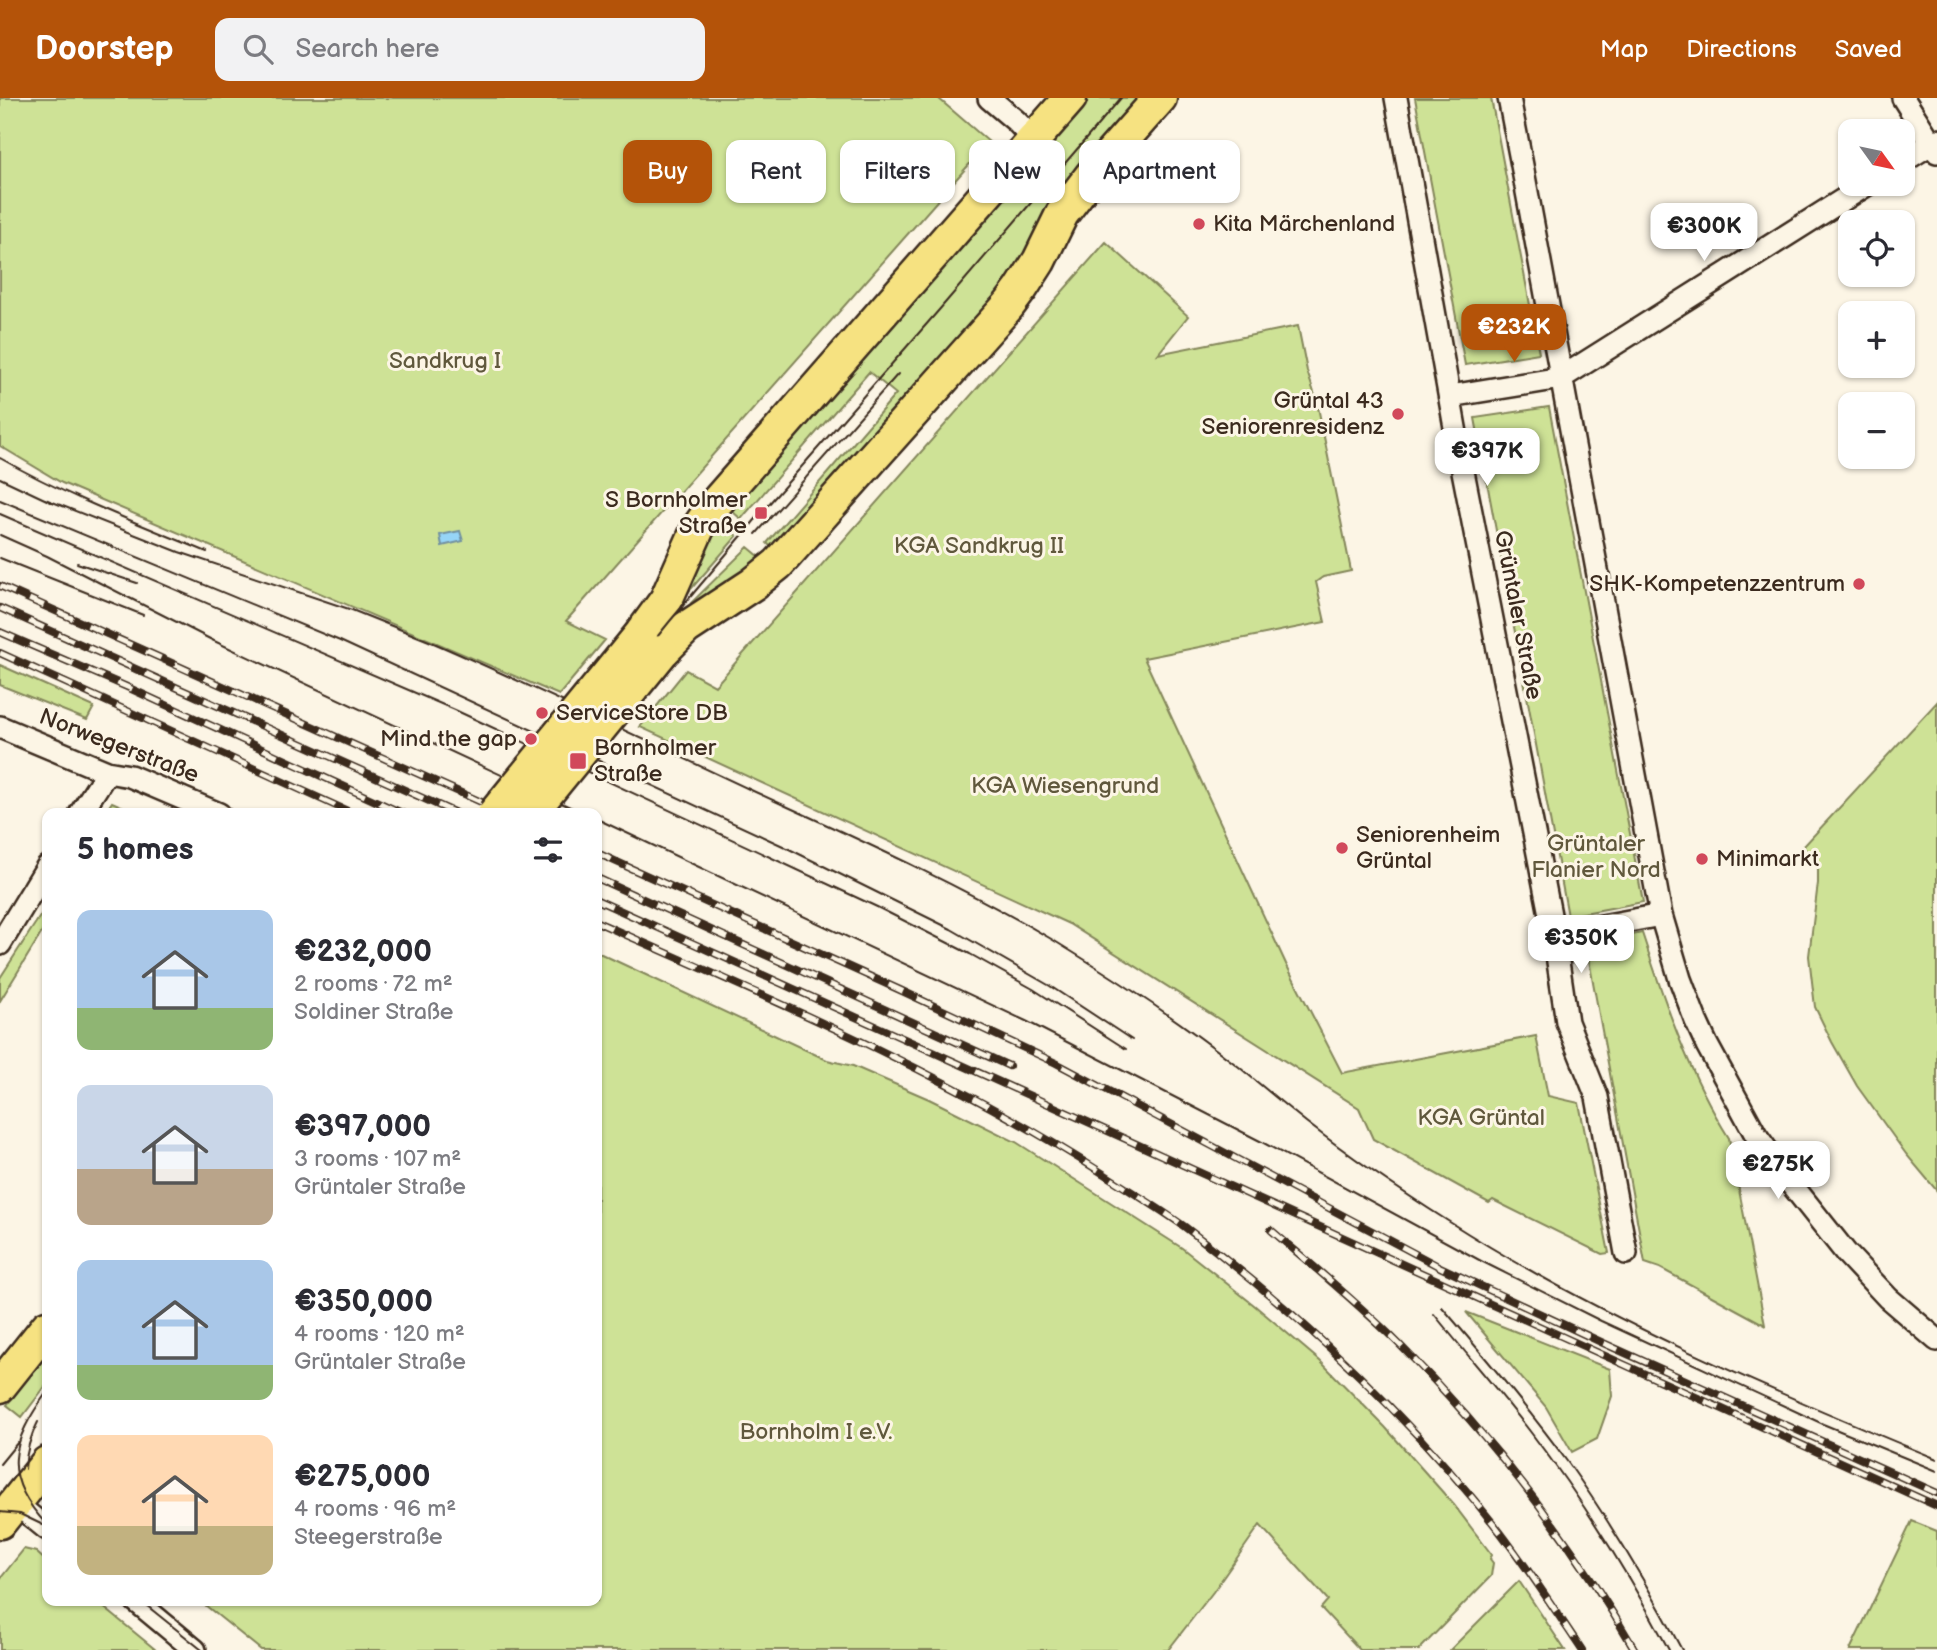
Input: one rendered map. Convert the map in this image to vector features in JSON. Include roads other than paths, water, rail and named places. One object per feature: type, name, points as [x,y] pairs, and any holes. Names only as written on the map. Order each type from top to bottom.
[{"type":"main road","points":[[534,808],[652,643],[666,600],[698,528],[714,505],[1070,98]]},
{"type":"main road","points":[[500,808],[652,643],[686,628],[745,590],[778,564],[1009,305],[1038,261],[1062,214],[1091,176],[1160,98]]},
{"type":"main road","points":[[0,1386],[42,1333]]},
{"type":"main road","points":[[5,1506],[42,1468]]},
{"type":"street","points":[[989,98],[1033,139]]},
{"type":"street","name":"Grüntaler Straße","points":[[1396,98],[1461,461],[1553,935],[1567,1022],[1597,1097],[1626,1253]]},
{"type":"street","points":[[1509,98],[1545,279],[1661,915],[1680,979],[1696,1021],[1756,1135],[1846,1253],[1888,1298],[1937,1340]]},
{"type":"street","points":[[1903,98],[1935,145],[1915,155]]},
{"type":"street","points":[[1450,396],[1561,378],[1849,196]]},
{"type":"street","name":"Norwegerstraße","points":[[0,727],[107,772],[130,776],[205,808]]},
{"type":"street","points":[[84,808],[107,772]]},
{"type":"street","points":[[0,944],[42,875]]},
{"type":"street","points":[[1553,935],[1661,915]]},
{"type":"street","points":[[5,1506],[42,1526]]},
{"type":"street","points":[[142,1606],[195,1650]]},
{"type":"water","points":[[460,531],[463,541],[442,546],[440,535]]},
{"type":"tram line","points":[[519,808],[761,513],[1121,98]]},
{"type":"tram line","points":[[756,534],[898,374]]},
{"type":"tram line","points":[[0,458],[76,497],[207,552]]},
{"type":"tram line","points":[[0,478],[51,502]]},
{"type":"tram line","points":[[45,499],[179,552],[352,610],[429,641],[942,880],[1017,919],[1124,985],[1217,1050],[1358,1161],[1506,1257],[1687,1351],[1937,1459]]},
{"type":"tram line","points":[[0,500],[340,641],[783,846],[951,929],[1050,986],[1132,1040]]},
{"type":"tram line","points":[[0,514],[455,710],[877,907],[1033,989],[1126,1049]]},
{"type":"tram line","points":[[0,535],[212,640],[572,808]]},
{"type":"tram line","points":[[0,558],[143,615]]},
{"type":"tram line","points":[[77,563],[137,583]]},
{"type":"tram line","points":[[602,821],[1026,1021],[1260,1141],[1483,1262],[1601,1321],[1823,1424],[1937,1471]]},
{"type":"tram line","points":[[1442,1307],[1507,1384],[1569,1464],[1628,1555],[1682,1650]]},
{"type":"tram line","points":[[1434,1314],[1520,1419],[1570,1486],[1622,1567],[1669,1650]]},
{"type":"tram line","points":[[42,1400],[25,1427],[16,1459],[22,1491],[42,1519]]},
{"type":"tram line","points":[[25,1469],[29,1445],[38,1422]]},
{"type":"tram line","points":[[0,1464],[18,1442]]},
{"type":"tram line","points":[[0,1512],[20,1514],[42,1525]]},
{"type":"tram line","points":[[147,1606],[202,1650]]},
{"type":"railway","points":[[0,586],[495,808]]},
{"type":"railway","points":[[0,608],[445,808]]},
{"type":"railway","points":[[0,632],[391,808]]},
{"type":"railway","points":[[0,653],[341,808]]},
{"type":"railway","points":[[602,855],[1056,1063],[1440,1267],[1937,1493]]},
{"type":"railway","points":[[602,880],[1009,1066]]},
{"type":"railway","points":[[602,902],[1937,1506]]},
{"type":"railway","points":[[602,924],[792,1009],[921,1071],[1046,1139],[1185,1227],[1312,1332],[1429,1448],[1500,1532],[1582,1650]]},
{"type":"railway","points":[[1271,1230],[1383,1328],[1465,1414],[1556,1528],[1635,1650]]},
{"type":"place","name":"Kita Märchenland","points":[[1199,224]]},
{"type":"place","name":"Grüntal 43 Seniorenresidenz","points":[[1398,414]]},
{"type":"place","name":"S Bornholmer Straße","points":[[761,513]]},
{"type":"place","name":"SHK-Kompetenzzentrum","points":[[1859,584]]},
{"type":"place","name":"ServiceStore DB","points":[[542,713]]},
{"type":"place","name":"Mind the gap","points":[[531,739]]},
{"type":"place","name":"Bornholmer Straße","points":[[578,761]]},
{"type":"place","name":"Seniorenheim Grüntal","points":[[1342,848]]},
{"type":"place","name":"Minimarkt","points":[[1702,859]]},
{"type":"park label","name":"Sandkrug I","points":[[445,361]]},
{"type":"park label","name":"KGA Sandkrug II","points":[[979,546]]},
{"type":"park label","name":"KGA Wiesengrund","points":[[1065,786]]},
{"type":"park label","name":"Grüntaler Flanier Nord","points":[[1596,857]]},
{"type":"park label","name":"KGA Grüntal","points":[[1481,1118]]},
{"type":"park label","name":"Bornholm I e.V.","points":[[816,1432]]}]
